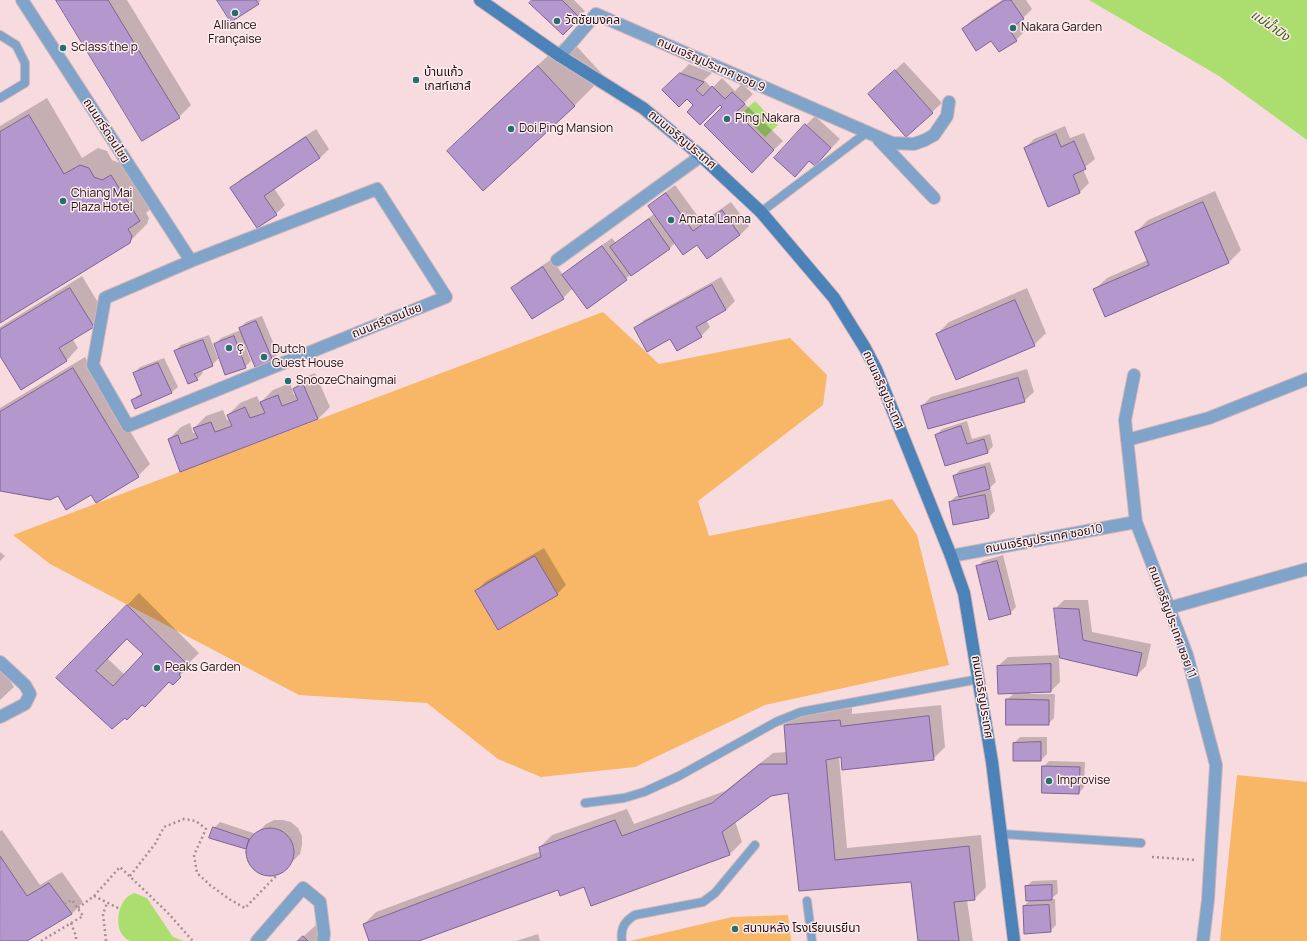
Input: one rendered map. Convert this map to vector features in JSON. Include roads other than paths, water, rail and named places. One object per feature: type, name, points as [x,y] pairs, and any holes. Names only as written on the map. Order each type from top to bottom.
[{"type":"street","name":"ถนนศรีดอนไชย","points":[[22,0],[191,261]]},
{"type":"street","name":"ถนนเจริญประเทศ","points":[[480,0],[560,56],[643,108],[701,156],[761,212],[834,298],[865,348],[876,369],[951,556],[964,593],[992,762],[1014,941]]},
{"type":"street","name":"ถนนเจริญประเทศ ซอย 9","points":[[560,56],[596,14],[877,138]]},
{"type":"street","points":[[877,138],[892,143],[914,144],[925,140],[934,135],[942,125],[947,116],[948,102]]},
{"type":"street","points":[[877,138],[934,198]]},
{"type":"street","points":[[557,260],[701,156]]},
{"type":"street","name":"ถนนศรีดอนไชย","points":[[377,189],[446,297],[128,426],[93,365],[105,298],[191,261],[377,189]]},
{"type":"street","name":"ถนนเจริญประเทศ ซอย 11","points":[[1134,375],[1125,420],[1136,522],[1187,655],[1216,765],[1208,900],[1203,941]]},
{"type":"street","points":[[1127,440],[1209,418],[1307,379]]},
{"type":"street","name":"ถนนเจริญประเทศ ซอย10","points":[[951,556],[1136,522]]},
{"type":"street","points":[[1169,608],[1307,569]]},
{"type":"street","points":[[0,662],[25,685],[30,694],[25,704],[0,717]]},
{"type":"street","points":[[258,941],[303,888],[320,902],[324,934],[323,941]]},
{"type":"lane","points":[[0,35],[16,45],[25,63],[25,83],[0,98]]},
{"type":"lane","points":[[761,212],[866,133]]},
{"type":"lane","points":[[585,803],[624,798],[644,792],[678,776],[776,722],[801,712],[979,679]]},
{"type":"lane","points":[[1002,834],[1141,843]]},
{"type":"lane","points":[[622,941],[622,927],[627,920],[635,915],[703,902],[715,893],[755,845]]},
{"type":"lane","points":[[808,902],[812,941]]},
{"type":"water","name":"แม่น้ำปิง","points":[[1089,0],[1307,0],[1307,140],[1219,76]]},
{"type":"water","points":[[755,101],[778,125],[765,137],[741,114]]},
{"type":"water","points":[[134,893],[147,898],[173,937],[184,941],[130,941],[125,938],[121,933],[118,921],[120,908],[127,897]]},
{"type":"place","name":"Alliance Française","points":[[235,13]]},
{"type":"place","name":"วัดชัยมงคล","points":[[557,21]]},
{"type":"place","name":"Nakara Garden","points":[[1013,28]]},
{"type":"place","name":"Sclass the p","points":[[63,48]]},
{"type":"place","name":"บ้านแก้ว เกสท์เฮาส์","points":[[416,80]]},
{"type":"place","name":"Ping Nakara","points":[[727,119]]},
{"type":"place","name":"Doi Ping Mansion","points":[[511,129]]},
{"type":"place","name":"Chiang Mai Plaza Hotel","points":[[63,201]]},
{"type":"place","name":"Amata Lanna","points":[[671,220]]},
{"type":"place","name":"ç","points":[[229,348]]},
{"type":"place","name":"Dutch Guest House","points":[[264,357]]},
{"type":"place","name":"SnoozeChaingmai","points":[[288,381]]},
{"type":"place","name":"Peaks Garden","points":[[157,668]]},
{"type":"place","name":"Improvise","points":[[1049,781]]},
{"type":"place","name":"สนามหลัง โรงเรียนเรยีนา","points":[[735,929]]}]
